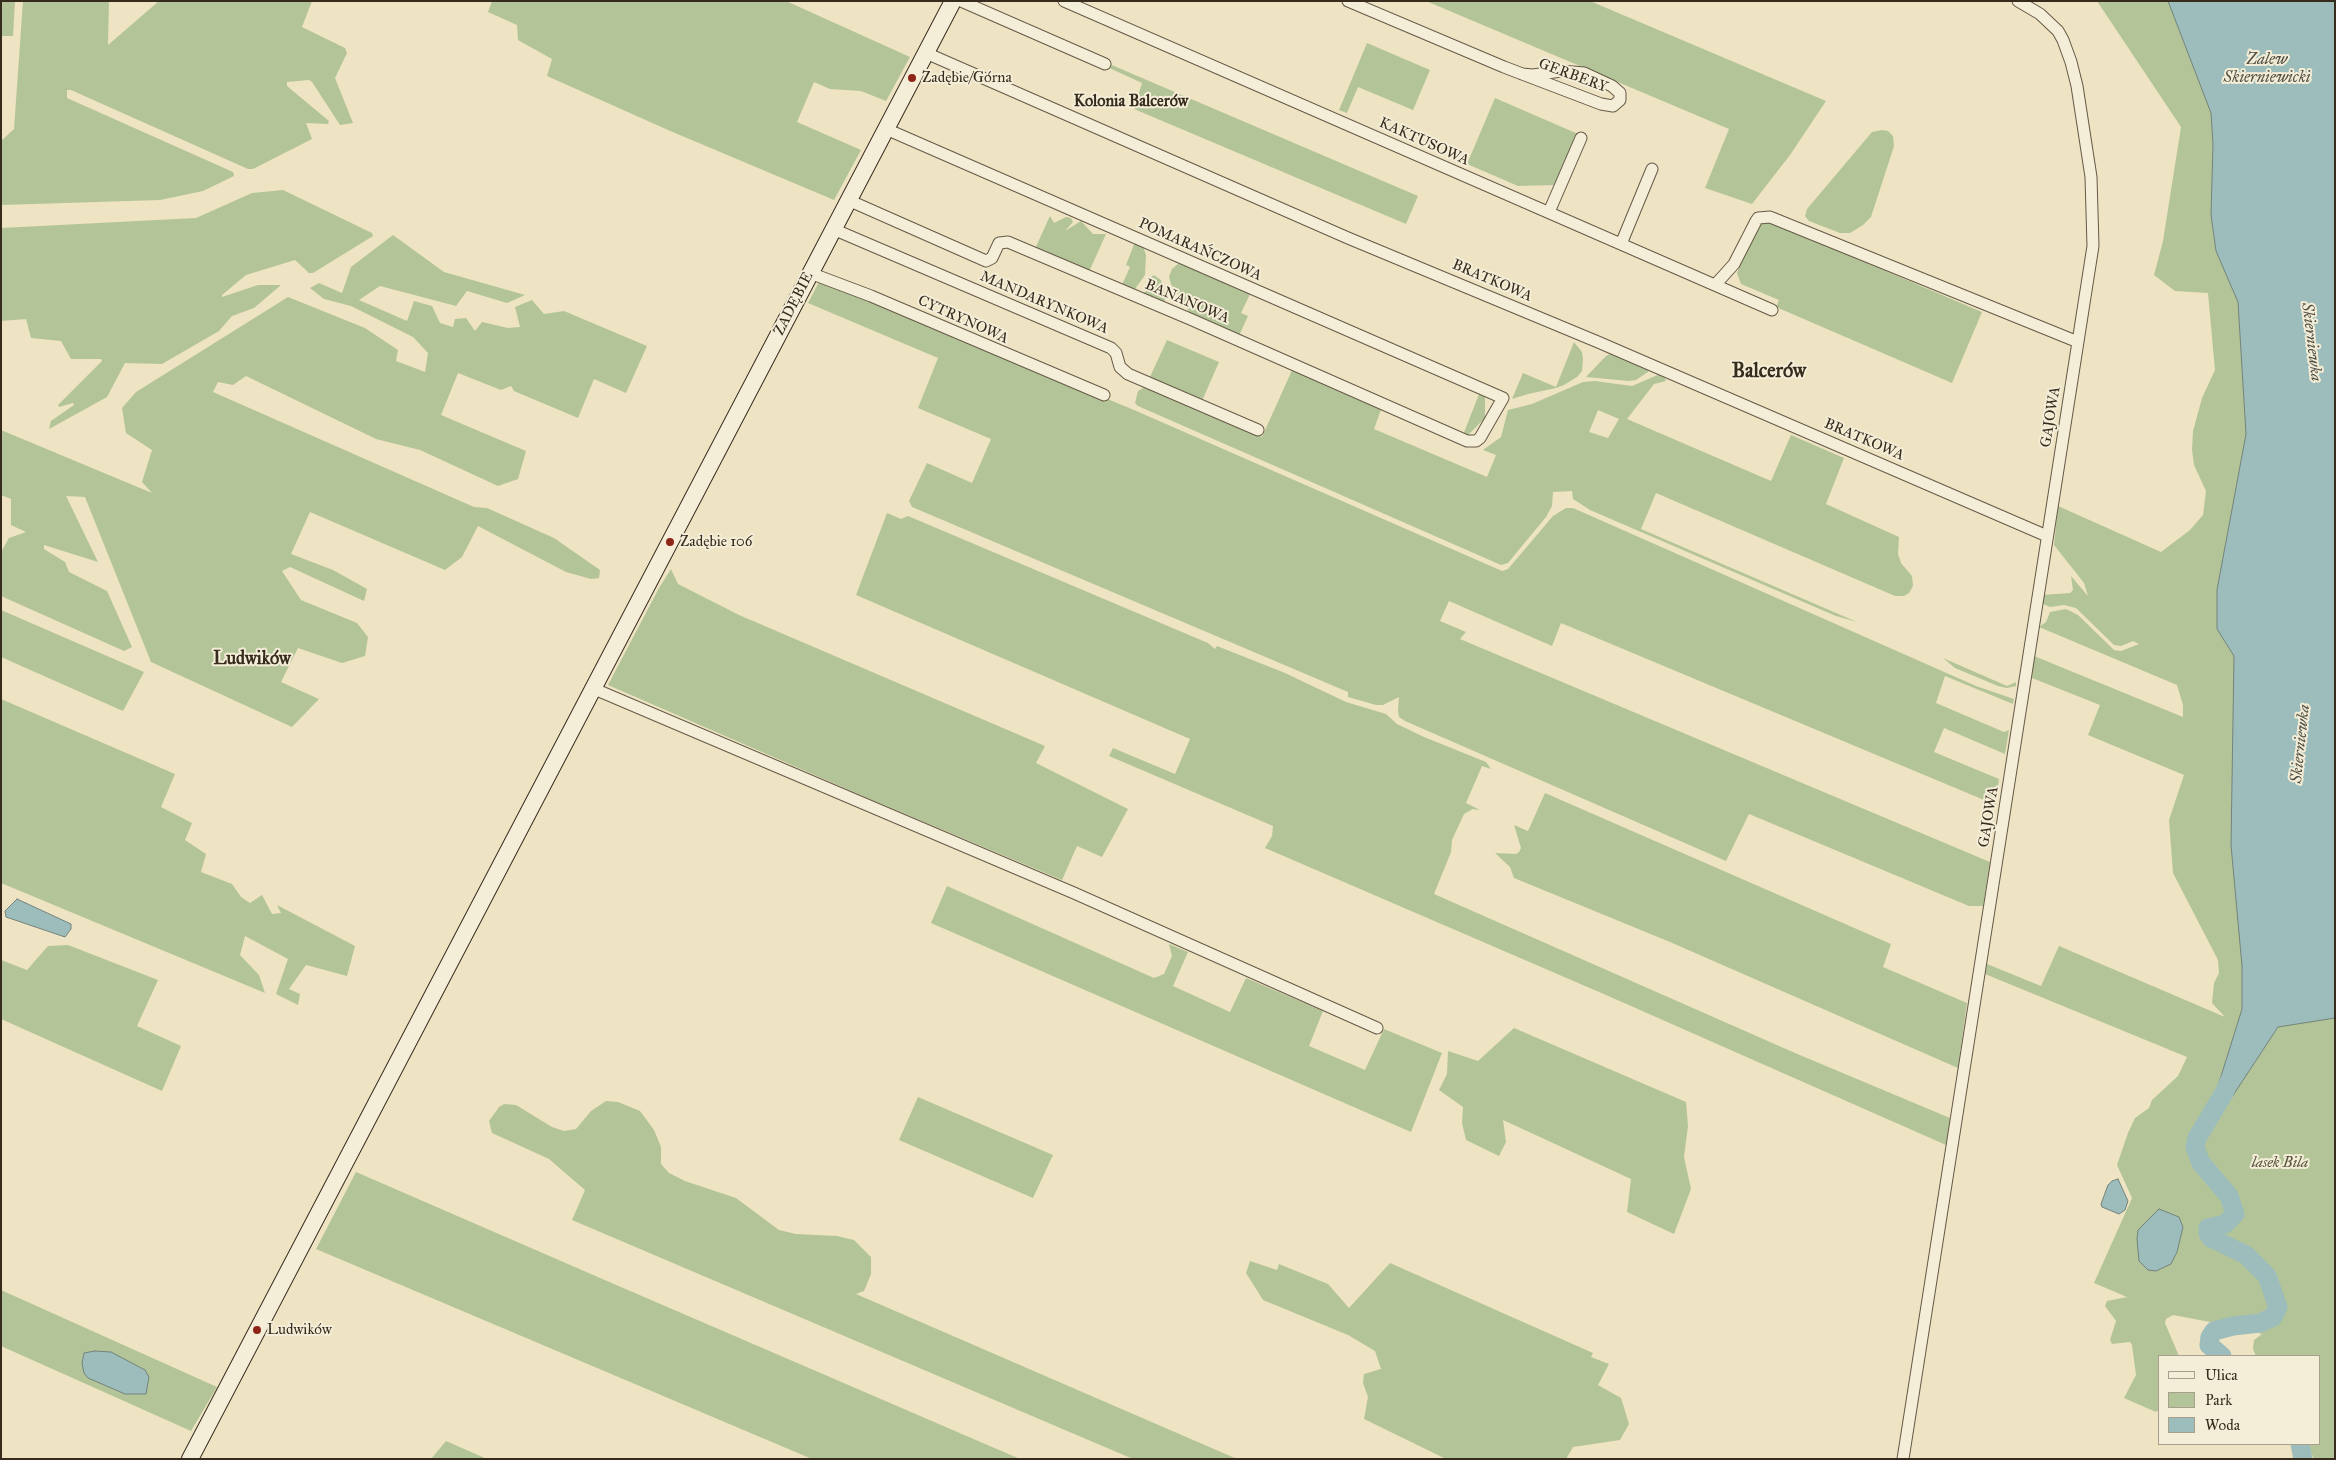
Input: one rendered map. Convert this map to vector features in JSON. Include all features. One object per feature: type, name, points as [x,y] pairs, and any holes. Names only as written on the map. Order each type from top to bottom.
[{"type":"street","name":"ZADĘBIE","points":[[190,1459],[953,1]]},
{"type":"street","points":[[961,1],[1105,64]]},
{"type":"street","name":"KAKTUSOWA","points":[[1064,1],[1772,310]]},
{"type":"street","name":"GERBERY","points":[[1348,1],[1525,74],[1549,77],[1604,104],[1613,106],[1620,101],[1619,91],[1594,77],[1572,71],[1549,77]]},
{"type":"street","name":"GAJOWA","points":[[1903,1459],[2093,246],[2091,177],[2076,86],[2063,40],[2058,31],[2040,14],[2018,1]]},
{"type":"street","name":"BRATKOWA","points":[[926,52],[1348,238],[1614,349],[2047,536]]},
{"type":"street","name":"POMARAŃCZOWA","points":[[886,129],[1502,398]]},
{"type":"street","points":[[1549,212],[1580,138]]},
{"type":"street","points":[[1621,244],[1652,169]]},
{"type":"street","name":"BANANOWA","points":[[848,200],[986,261],[992,258],[999,243],[1008,242],[1190,319],[1467,441],[1476,441],[1480,438],[1502,398]]},
{"type":"street","points":[[1715,285],[1734,264],[1756,220],[1758,218],[1770,217],[2078,342]]},
{"type":"street","name":"MANDARYNKOWA","points":[[833,229],[1111,348],[1116,353],[1120,367],[1128,374],[1258,430]]},
{"type":"street","name":"CYTRYNOWA","points":[[810,273],[871,296],[1104,395]]},
{"type":"street","points":[[592,688],[1074,893],[1377,1028]]},
{"type":"green space","points":[[1,1],[15,1],[13,36],[1,36]]},
{"type":"green space","points":[[23,1],[109,1],[108,45],[159,1],[312,1],[302,27],[345,48],[347,53],[335,78],[353,123],[340,125],[309,80],[287,82],[287,86],[329,121],[328,124],[306,123],[312,139],[253,169],[248,169],[71,90],[67,90],[67,98],[233,172],[234,176],[203,191],[160,200],[1,205],[1,141],[14,129]]},
{"type":"green space","points":[[492,1],[786,1],[910,57],[886,101],[861,91],[830,89],[814,82],[797,122],[861,150],[834,200],[668,130],[547,76],[552,59],[518,40],[517,25],[488,12]]},
{"type":"green space","points":[[1426,1],[1590,1],[1826,101],[1790,155],[1752,204],[1705,188],[1729,129]]},
{"type":"green space","name":"lasek Bila","points":[[2097,1],[2335,1],[2335,1459],[2314,1459],[2307,1445],[2321,1445],[2321,1355],[2256,1355],[2253,1349],[2254,1340],[2262,1334],[2242,1328],[2173,1315],[2166,1319],[2165,1323],[2179,1355],[2158,1355],[2158,1410],[2156,1412],[2124,1398],[2136,1375],[2132,1345],[2130,1342],[2112,1344],[2110,1340],[2116,1321],[2105,1306],[2107,1301],[2127,1297],[2094,1283],[2132,1198],[2117,1165],[2128,1133],[2135,1118],[2149,1108],[2152,1100],[2178,1076],[2187,1057],[1985,974],[1987,964],[2041,986],[2059,946],[2225,1017],[2212,1003],[2214,983],[2219,973],[2218,960],[2173,873],[2169,820],[2184,775],[2088,735],[2100,705],[2032,678],[2034,656],[2183,717],[2183,705],[2177,685],[2039,627],[2046,622],[2050,612],[2066,609],[2078,615],[2114,650],[2121,651],[2139,644],[2133,641],[2121,646],[2114,645],[2076,608],[2064,605],[2050,607],[2041,603],[2042,595],[2070,593],[2073,590],[2071,576],[2088,596],[2084,583],[2054,545],[2058,506],[2161,552],[2190,530],[2203,515],[2206,491],[2194,465],[2192,450],[2193,431],[2202,398],[2215,370],[2208,293],[2175,291],[2154,275],[2163,241],[2181,127]]},
{"type":"green space","points":[[1367,43],[1430,70],[1413,110],[1358,87],[1347,113],[1339,110]]},
{"type":"green space","points":[[1107,63],[1418,196],[1406,224],[1134,109],[1142,83],[1105,66]]},
{"type":"green space","points":[[1495,98],[1578,134],[1556,185],[1518,186],[1467,164]]},
{"type":"green space","points":[[1888,131],[1893,136],[1894,146],[1871,217],[1863,225],[1850,233],[1840,233],[1809,221],[1805,216],[1807,209],[1872,132]]},
{"type":"green space","points":[[283,190],[372,233],[373,236],[313,273],[309,273],[295,260],[246,275],[222,297],[258,285],[281,285],[254,308],[232,316],[219,331],[162,364],[125,363],[107,397],[49,429],[51,421],[74,405],[73,403],[59,407],[58,405],[102,361],[101,359],[71,359],[61,341],[31,338],[26,319],[1,321],[1,228],[196,218],[252,193]]},
{"type":"green space","points":[[1050,216],[1054,223],[1066,217],[1071,218],[1073,222],[1065,231],[1081,221],[1093,234],[1106,234],[1088,274],[1034,251]]},
{"type":"green space","points":[[1768,221],[1982,312],[1952,383],[1776,307],[1779,300],[1741,284],[1737,273],[1757,226]]},
{"type":"green space","points":[[393,235],[444,272],[525,295],[507,303],[467,291],[456,306],[380,286],[359,300],[407,321],[414,301],[432,306],[440,323],[453,327],[455,319],[466,318],[475,331],[482,322],[508,328],[520,327],[515,307],[532,300],[544,314],[564,311],[647,346],[626,393],[594,379],[578,418],[514,391],[511,386],[501,390],[458,373],[441,415],[526,451],[518,479],[498,486],[420,450],[376,439],[246,376],[233,385],[218,382],[213,392],[474,507],[487,508],[554,538],[600,570],[599,578],[591,579],[566,572],[478,526],[462,557],[445,570],[310,512],[291,554],[333,570],[367,589],[364,601],[290,567],[282,571],[301,600],[357,623],[368,637],[365,656],[342,663],[298,648],[281,682],[319,699],[292,727],[151,662],[85,497],[66,496],[98,562],[44,545],[44,549],[65,562],[69,572],[107,591],[132,647],[124,651],[1,596],[1,552],[9,538],[26,532],[11,525],[11,499],[1,495],[1,430],[152,493],[142,482],[152,450],[126,433],[122,408],[136,392],[288,297],[365,328],[398,350],[396,361],[425,372],[428,353],[413,337],[351,306],[324,299],[310,288],[319,283],[342,293],[351,267]]},
{"type":"green space","points":[[1135,242],[1143,246],[1146,255],[1145,275],[1135,289],[1129,290],[1121,287],[1130,267],[1126,265]]},
{"type":"green space","points":[[1178,264],[1185,264],[1252,290],[1241,313],[1248,316],[1238,338],[1190,313],[1171,284],[1169,277],[1172,269]]},
{"type":"green space","points":[[1154,275],[1161,280],[1165,294],[1165,300],[1162,303],[1142,294],[1149,289],[1151,277]]},
{"type":"green space","points":[[820,280],[1134,410],[1502,571],[1508,569],[1553,516],[1566,508],[1573,508],[1976,686],[2014,699],[2013,704],[1945,676],[1936,703],[2004,732],[2009,730],[2005,754],[1944,728],[1934,752],[1999,779],[1996,805],[1561,623],[1552,646],[1449,601],[1440,621],[1466,632],[1460,639],[1990,862],[1983,906],[1969,906],[1749,814],[1726,861],[1405,721],[1399,717],[1399,697],[1383,705],[1376,705],[1348,697],[1348,692],[912,507],[909,501],[927,463],[972,483],[991,439],[918,408],[938,358],[808,303]]},
{"type":"green space","points":[[1167,340],[1219,362],[1202,401],[1149,379]]},
{"type":"green space","points":[[1574,342],[1582,352],[1583,359],[1582,371],[1577,377],[1556,388],[1512,399],[1523,373],[1556,387]]},
{"type":"green space","points":[[1612,353],[1648,369],[1648,372],[1636,380],[1629,381],[1586,377],[1606,356]]},
{"type":"green space","points":[[1293,368],[1382,407],[1374,429],[1487,477],[1496,455],[1483,450],[1501,437],[1508,410],[1532,404],[1583,382],[1595,381],[1632,386],[1660,374],[1664,376],[1666,381],[1654,384],[1627,419],[1771,481],[1791,435],[1844,458],[1826,504],[1899,537],[1898,554],[1901,563],[1912,576],[1913,586],[1909,593],[1904,596],[1895,596],[1656,493],[1641,529],[1857,622],[1836,616],[1590,510],[1573,499],[1572,491],[1553,492],[1552,506],[1546,517],[1508,563],[1501,565],[1138,406],[1135,403],[1138,391],[1145,387],[1262,437]],"holes":[[[1598,410],[1619,419],[1608,438],[1589,432]]]},
{"type":"green space","points":[[1481,389],[1485,396],[1485,418],[1468,435],[1463,435]]},
{"type":"green space","points":[[887,513],[901,519],[908,516],[1208,643],[1215,649],[1217,646],[1285,673],[1346,702],[1386,714],[1397,724],[1424,737],[1486,762],[1491,769],[1482,766],[1466,803],[1480,810],[1473,809],[1464,814],[1452,840],[1451,852],[1434,894],[1795,1053],[1950,1118],[1946,1145],[1606,995],[1265,848],[1272,836],[1273,826],[1109,756],[1113,748],[1175,774],[1190,739],[856,595]]},
{"type":"green space","points":[[671,569],[678,584],[739,615],[1045,746],[1036,763],[1128,809],[1102,857],[1077,846],[1062,880],[608,685]]},
{"type":"green space","points":[[1,610],[144,672],[123,711],[1,657]]},
{"type":"green space","points":[[1943,658],[2007,686],[2016,682],[2016,686],[2007,688],[1998,686],[1955,668]]},
{"type":"green space","points":[[1,699],[175,774],[161,807],[192,823],[185,840],[206,854],[201,872],[232,884],[241,897],[250,903],[262,895],[272,914],[281,913],[277,905],[355,946],[347,976],[306,965],[289,989],[300,994],[298,1005],[276,994],[288,959],[245,936],[240,955],[259,975],[265,993],[1,883]]},
{"type":"green space","points":[[1545,793],[1891,944],[1883,967],[1967,1003],[1958,1068],[1670,942],[1514,878],[1510,867],[1495,853],[1516,854],[1519,852],[1521,848],[1514,825],[1528,831]]},
{"type":"green space","points":[[947,886],[1154,978],[1164,974],[1172,956],[1169,944],[1188,952],[1173,986],[1230,1012],[1246,978],[1323,1011],[1309,1046],[1365,1070],[1384,1029],[1442,1053],[1411,1132],[931,923]]},
{"type":"green space","points":[[68,945],[158,980],[137,1026],[181,1046],[162,1091],[1,1019],[1,960],[27,970],[48,946]]},
{"type":"green space","points":[[1514,1028],[1686,1102],[1688,1126],[1684,1157],[1691,1189],[1674,1234],[1627,1212],[1631,1179],[1503,1120],[1506,1142],[1499,1156],[1466,1140],[1462,1123],[1463,1107],[1439,1090],[1447,1074],[1448,1051],[1478,1061]]},
{"type":"green space","points":[[918,1097],[1053,1155],[1033,1198],[899,1140]]},
{"type":"green space","points":[[606,1101],[618,1102],[640,1111],[654,1130],[661,1147],[661,1164],[669,1173],[685,1181],[736,1198],[779,1230],[796,1234],[837,1236],[854,1240],[871,1257],[871,1274],[864,1291],[856,1294],[1237,1459],[1133,1459],[572,1220],[585,1190],[549,1159],[492,1133],[489,1121],[499,1107],[504,1104],[516,1105],[552,1127],[564,1131],[576,1129],[591,1111]]},
{"type":"green space","points":[[356,1172],[1020,1459],[812,1459],[316,1249]]},
{"type":"green space","points":[[1250,1261],[1277,1270],[1279,1264],[1328,1284],[1349,1308],[1390,1263],[1593,1353],[1591,1357],[1609,1364],[1598,1385],[1621,1398],[1629,1424],[1620,1440],[1573,1447],[1566,1459],[1446,1459],[1364,1419],[1368,1397],[1363,1383],[1364,1374],[1381,1369],[1375,1351],[1348,1335],[1263,1300],[1246,1273]]},
{"type":"green space","points":[[1,1290],[217,1387],[191,1431],[1,1346]]},
{"type":"green space","points":[[446,1441],[487,1459],[431,1459]]},
{"type":"water","name":"Zalew Skierniewicki","points":[[2168,1],[2335,1],[2335,1018],[2278,1027],[2232,1097],[2217,1089],[2242,1009],[2242,966],[2231,845],[2234,656],[2217,629],[2217,590],[2246,434],[2238,302],[2216,251],[2211,215],[2213,145],[2211,113]]},
{"type":"water","points":[[17,899],[71,924],[71,929],[65,937],[6,917],[5,911]]},
{"type":"water","points":[[2118,1179],[2128,1201],[2125,1210],[2119,1214],[2102,1207],[2101,1204],[2108,1185]]},
{"type":"water","points":[[2159,1209],[2179,1217],[2183,1227],[2177,1252],[2171,1264],[2156,1271],[2148,1270],[2139,1261],[2137,1239],[2138,1230]]},
{"type":"water","points":[[95,1351],[111,1352],[145,1370],[149,1377],[146,1394],[125,1394],[88,1378],[84,1373],[82,1363],[84,1353]]},
{"type":"waterway","name":"Skierniewka","points":[[2221,1355],[2209,1345],[2210,1337],[2214,1331],[2233,1326],[2260,1323],[2273,1317],[2278,1307],[2267,1276],[2246,1255],[2211,1238],[2208,1233],[2208,1228],[2225,1224],[2235,1214],[2229,1196],[2201,1163],[2195,1147],[2197,1138],[2224,1093],[2235,1069]]},
{"type":"waterway","name":"Skierniewka","points":[[2300,1445],[2303,1459]]},
{"type":"place","name":"Zadębie/Górna","points":[[912,78]]},
{"type":"place","name":"Zadębie 106","points":[[670,542]]},
{"type":"place","name":"Ludwików","points":[[257,1330]]},
{"type":"district","name":"Kolonia Balcerów","points":[[1131,102]]},
{"type":"district","name":"Balcerów","points":[[1769,372]]},
{"type":"district","name":"Ludwików","points":[[252,660]]}]
